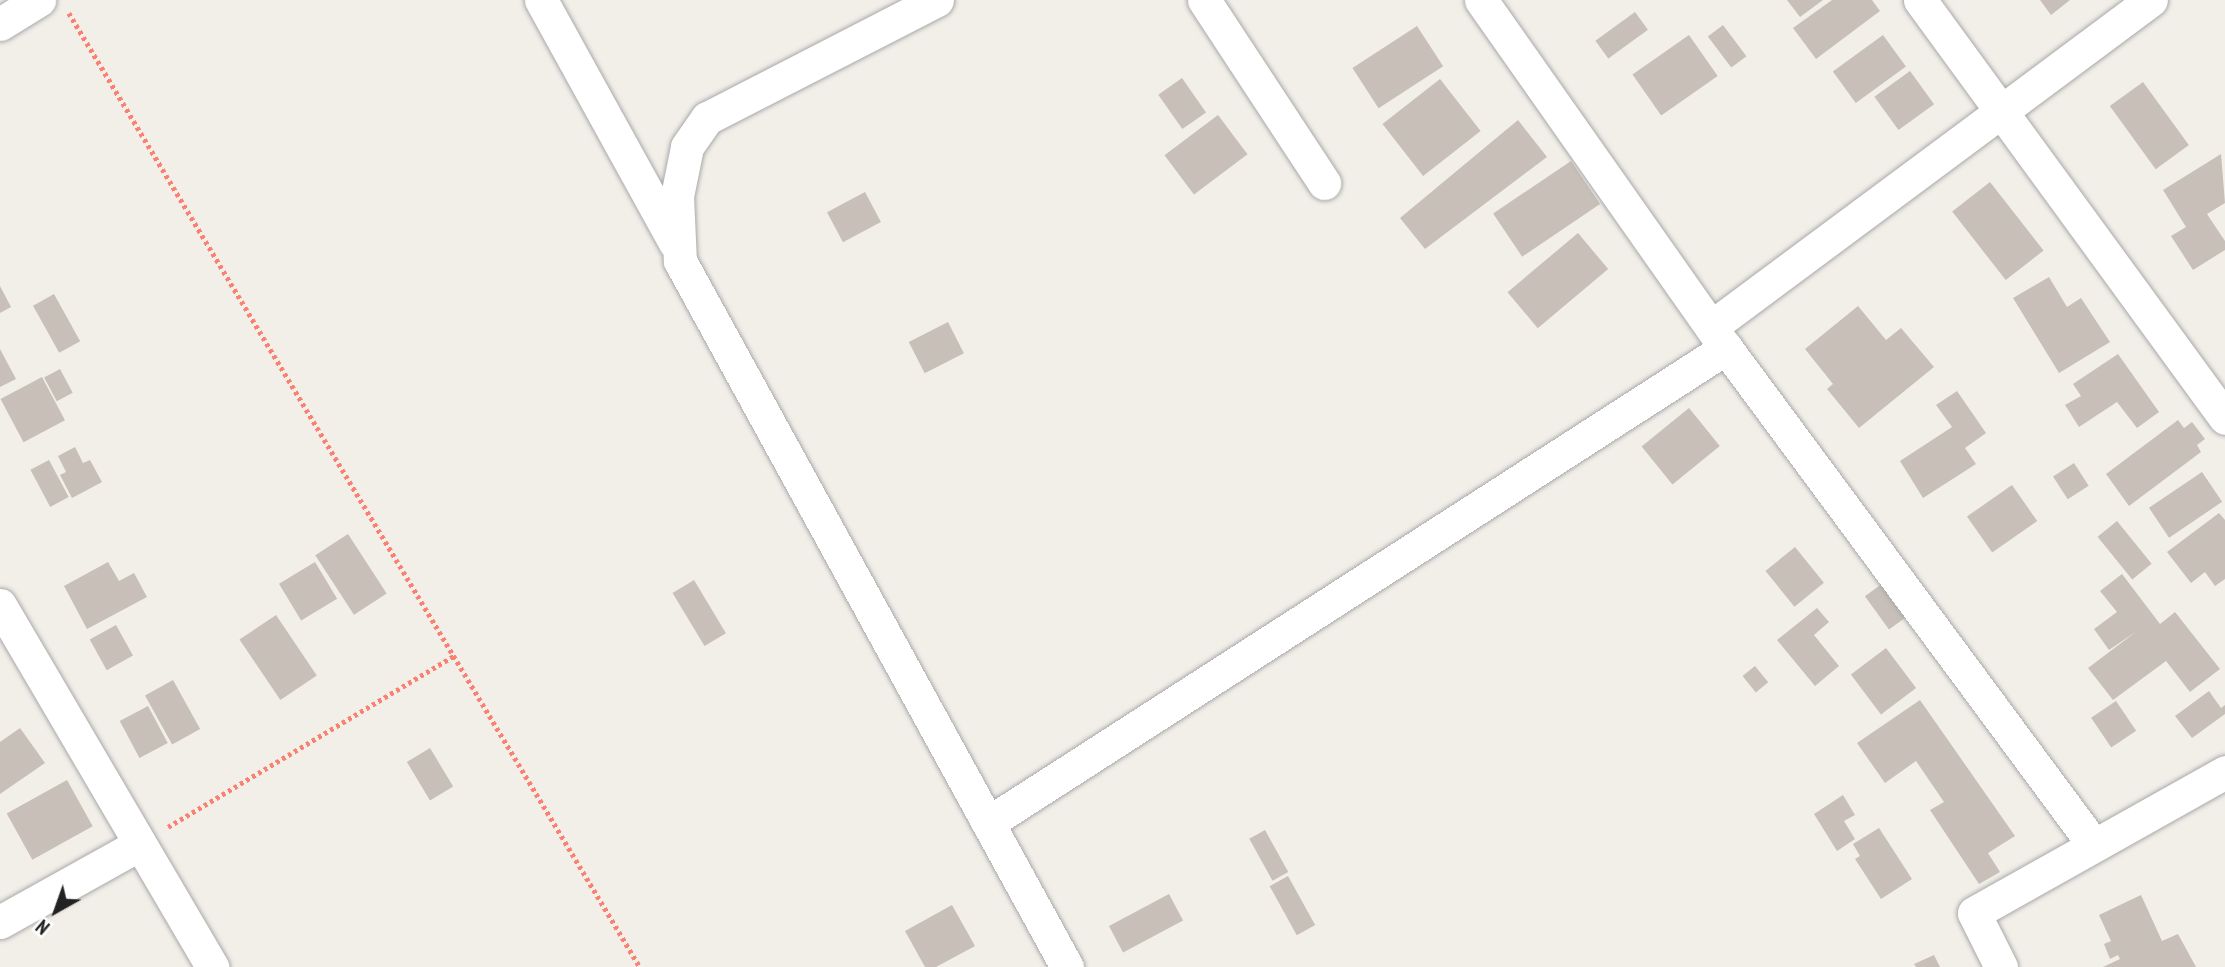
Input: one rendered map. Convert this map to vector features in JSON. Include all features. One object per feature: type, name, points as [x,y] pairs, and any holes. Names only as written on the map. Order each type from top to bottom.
[{"type":"street","points":[[0,24],[39,0]]},
{"type":"street","points":[[541,0],[680,251]]},
{"type":"street","points":[[937,0],[708,118],[687,147],[677,196],[680,261],[1067,967]]},
{"type":"street","points":[[1205,0],[1324,183]]},
{"type":"street","points":[[1480,0],[1719,338],[2093,844]]},
{"type":"street","points":[[1920,0],[2225,418]]},
{"type":"street","points":[[988,823],[1719,338],[2001,112],[2151,0]]},
{"type":"street","points":[[0,605],[212,967]]},
{"type":"street","points":[[2001,967],[1974,913],[2225,772]]},
{"type":"street","points":[[0,922],[140,844]]},
{"type":"path","points":[[62,0],[640,967]]},
{"type":"path","points":[[140,844],[455,655]]},
{"type":"building","points":[[1787,0],[1823,0],[1800,17]]},
{"type":"building","points":[[1832,0],[1872,0],[1880,11],[1816,59],[1793,28]]},
{"type":"building","points":[[2040,0],[2070,0],[2051,15]]},
{"type":"building","points":[[1635,12],[1648,30],[1608,59],[1595,41]]},
{"type":"building","points":[[1723,25],[1746,56],[1731,68],[1708,36]]},
{"type":"building","points":[[1417,26],[1443,66],[1379,108],[1352,68]]},
{"type":"building","points":[[1689,35],[1718,76],[1661,116],[1632,75]]},
{"type":"building","points":[[1883,35],[1906,67],[1856,103],[1833,71]]},
{"type":"building","points":[[1910,71],[1934,104],[1899,130],[1874,97]]},
{"type":"building","points":[[1182,78],[1206,112],[1182,129],[1158,95]]},
{"type":"building","points":[[1440,79],[1481,131],[1423,176],[1382,124]]},
{"type":"building","points":[[2143,82],[2189,145],[2156,169],[2110,106]]},
{"type":"building","points":[[1218,115],[1247,154],[1194,194],[1164,155]]},
{"type":"building","points":[[1518,120],[1547,157],[1425,249],[1400,218]]},
{"type":"building","points":[[2221,154],[2225,203],[2207,214],[2225,241],[2225,250],[2193,270],[2171,236],[2186,227],[2163,190]]},
{"type":"building","points":[[1571,161],[1600,204],[1522,257],[1493,214]]},
{"type":"building","points":[[1990,182],[2044,251],[2006,280],[1952,212]]},
{"type":"building","points":[[865,192],[881,222],[843,242],[827,212]]},
{"type":"building","points":[[1578,233],[1608,269],[1538,328],[1508,292]]},
{"type":"building","points":[[2049,277],[2067,307],[2081,298],[2110,342],[2059,373],[2013,298]]},
{"type":"building","points":[[0,286],[11,307],[0,313]]},
{"type":"building","points":[[54,294],[80,341],[59,353],[33,306]]},
{"type":"building","points":[[1858,306],[1886,340],[1901,328],[1934,367],[1859,428],[1827,389],[1833,384],[1805,349]]},
{"type":"building","points":[[948,322],[964,353],[925,373],[909,342]]},
{"type":"building","points":[[0,349],[16,379],[0,387]]},
{"type":"building","points":[[2118,354],[2159,412],[2137,428],[2117,402],[2079,427],[2065,405],[2081,396],[2073,384]]},
{"type":"building","points":[[60,369],[73,393],[57,401],[44,377]]},
{"type":"building","points":[[42,377],[65,420],[24,442],[1,399]]},
{"type":"building","points":[[1957,391],[1986,433],[1965,448],[1976,464],[1923,498],[1900,461],[1952,427],[1936,405]]},
{"type":"building","points":[[1689,408],[1720,446],[1672,484],[1642,446]]},
{"type":"building","points":[[2178,420],[2184,428],[2192,422],[2205,439],[2197,445],[2201,452],[2129,506],[2106,474]]},
{"type":"building","points":[[75,447],[83,463],[90,460],[102,482],[72,498],[60,475],[66,472],[58,456]]},
{"type":"building","points":[[49,460],[69,497],[50,507],[30,470]]},
{"type":"building","points":[[2074,463],[2089,486],[2068,499],[2053,477]]},
{"type":"building","points":[[2202,472],[2222,502],[2169,538],[2149,508]]},
{"type":"building","points":[[2012,485],[2037,521],[1992,553],[1967,517]]},
{"type":"building","points":[[2219,513],[2225,520],[2225,579],[2215,586],[2205,572],[2191,583],[2167,552]]},
{"type":"building","points":[[2117,521],[2152,564],[2132,579],[2098,537]]},
{"type":"building","points":[[348,534],[387,594],[354,615],[315,555]]},
{"type":"building","points":[[1795,547],[1824,583],[1794,607],[1765,571]]},
{"type":"building","points":[[108,562],[119,581],[134,573],[147,597],[87,629],[64,586]]},
{"type":"building","points":[[315,562],[337,599],[301,620],[279,584]]},
{"type":"building","points":[[2122,574],[2160,624],[2175,612],[2220,669],[2190,692],[2166,661],[2113,700],[2088,668],[2137,631],[2109,650],[2094,629],[2117,612],[2100,591]]},
{"type":"building","points":[[1890,578],[1914,611],[1889,629],[1865,596]]},
{"type":"building","points":[[694,580],[726,633],[705,646],[673,593]]},
{"type":"building","points":[[1817,608],[1829,622],[1814,635],[1839,666],[1815,686],[1777,640]]},
{"type":"building","points":[[276,615],[317,676],[280,700],[240,640]]},
{"type":"building","points":[[116,625],[133,656],[107,670],[90,640]]},
{"type":"building","points":[[1886,648],[1916,688],[1881,714],[1851,674]]},
{"type":"building","points":[[1755,666],[1768,682],[1756,692],[1743,676]]},
{"type":"building","points":[[173,680],[200,729],[172,744],[145,696]]},
{"type":"building","points":[[2209,691],[2221,708],[2225,705],[2225,714],[2192,738],[2175,716]]},
{"type":"building","points":[[1920,700],[2015,836],[1988,853],[2000,872],[1979,884],[1930,810],[1944,802],[1916,761],[1885,783],[1857,743]]},
{"type":"building","points":[[2116,701],[2136,731],[2111,748],[2091,718]]},
{"type":"building","points":[[148,706],[168,743],[139,758],[120,721]]},
{"type":"building","points":[[20,728],[45,763],[0,794],[0,742]]},
{"type":"building","points":[[430,748],[453,787],[430,800],[407,762]]},
{"type":"building","points":[[67,780],[93,826],[32,860],[7,813]]},
{"type":"building","points":[[1843,795],[1855,815],[1844,821],[1855,839],[1837,851],[1814,814]]},
{"type":"building","points":[[1879,828],[1912,879],[1881,899],[1855,859],[1860,856],[1853,844]]},
{"type":"building","points":[[1265,830],[1288,872],[1273,881],[1249,839]]},
{"type":"building","points":[[1288,876],[1315,925],[1297,935],[1270,886]]},
{"type":"building","points":[[1169,894],[1183,920],[1123,952],[1109,926]]},
{"type":"building","points":[[2141,895],[2162,941],[2178,934],[2196,967],[2103,967],[2120,959],[2118,955],[2110,959],[2104,944],[2111,941],[2099,915]]},
{"type":"building","points":[[952,905],[975,946],[936,967],[925,967],[905,931]]},
{"type":"building","points":[[1934,955],[1940,967],[1916,967],[1914,964]]}]
